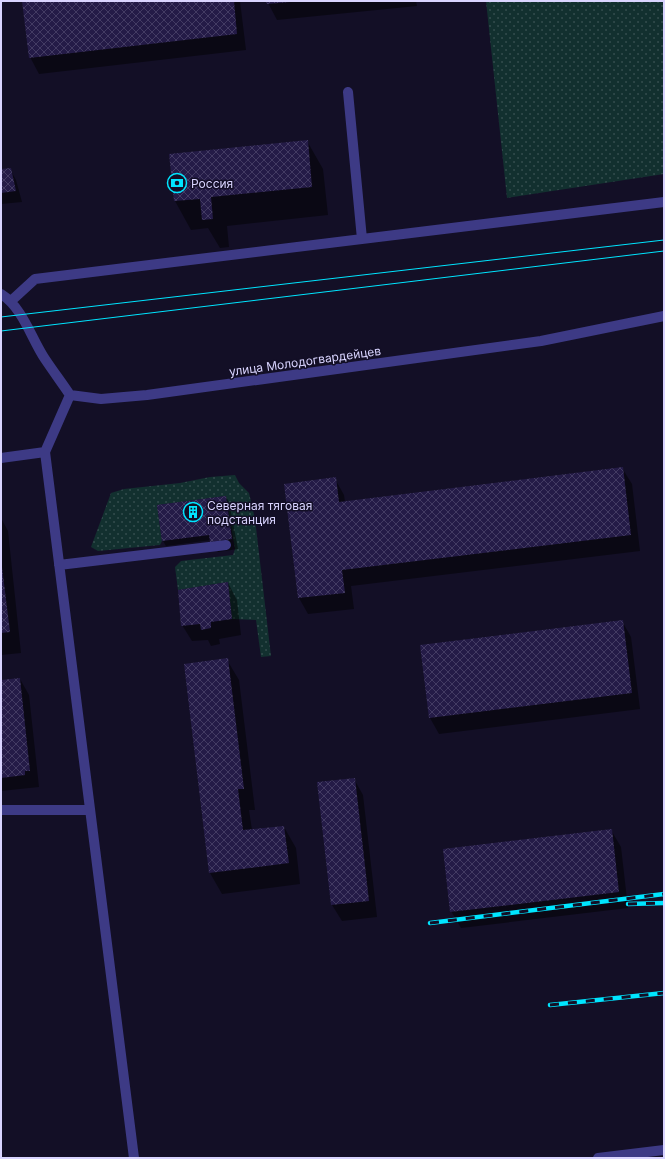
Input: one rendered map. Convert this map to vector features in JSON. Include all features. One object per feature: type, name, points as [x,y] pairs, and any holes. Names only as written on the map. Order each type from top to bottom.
[{"type":"street","points":[[348,92],[362,239]]},
{"type":"street","points":[[11,301],[35,279],[664,202]]},
{"type":"street","points":[[1,294],[11,301],[21,314],[45,359],[70,395],[45,452],[134,1158]]},
{"type":"street","name":"улица Молодогвардейцев","points":[[70,395],[101,398],[147,395],[541,341],[664,316]]},
{"type":"street","points":[[1,458],[45,452]]},
{"type":"street","points":[[60,565],[226,546]]},
{"type":"street","points":[[1,810],[90,810]]},
{"type":"street","points":[[598,1158],[664,1150]]},
{"type":"green space","points":[[486,1],[664,1],[664,174],[507,198]]},
{"type":"green space","points":[[235,475],[239,483],[249,493],[255,519],[271,656],[261,657],[256,620],[232,619],[228,582],[178,590],[175,567],[181,561],[233,555],[235,549],[226,496],[157,505],[162,541],[160,545],[98,551],[91,547],[111,493],[124,489]]},
{"type":"building","points":[[22,1],[234,1],[237,34],[29,58]]},
{"type":"building","points":[[266,1],[290,1],[290,2],[267,4]]},
{"type":"building","points":[[308,140],[312,187],[211,197],[213,219],[202,220],[200,199],[174,201],[169,154]]},
{"type":"building","points":[[11,168],[16,191],[1,193],[1,169]]},
{"type":"building","points":[[623,467],[631,535],[342,570],[345,593],[298,598],[284,484],[336,477],[339,502]]},
{"type":"building","name":"Северная тяговая подстанция","points":[[226,496],[232,539],[210,542],[209,535],[162,541],[157,505]]},
{"type":"building","points":[[1,559],[10,632],[1,633]]},
{"type":"building","points":[[228,582],[232,619],[211,622],[211,628],[201,630],[200,624],[181,626],[178,590]]},
{"type":"building","points":[[623,620],[632,693],[429,718],[420,645]]},
{"type":"building","points":[[228,658],[244,789],[238,789],[243,830],[284,826],[289,863],[209,873],[184,664]]},
{"type":"building","points":[[20,678],[30,771],[25,771],[25,775],[1,778],[1,680]]},
{"type":"building","points":[[355,778],[369,901],[331,905],[317,782]]},
{"type":"building","points":[[612,829],[619,892],[450,912],[443,849]]},
{"type":"tram line","points":[[1,317],[664,240]]},
{"type":"tram line","points":[[1,331],[664,251]]},
{"type":"railway","points":[[430,923],[664,894]]},
{"type":"railway","points":[[628,904],[664,903]]},
{"type":"railway","points":[[550,1005],[664,993]]},
{"type":"place","name":"Россия","points":[[177,183]]},
{"type":"place","name":"Северная тяговая подстанция","points":[[193,512]]}]
